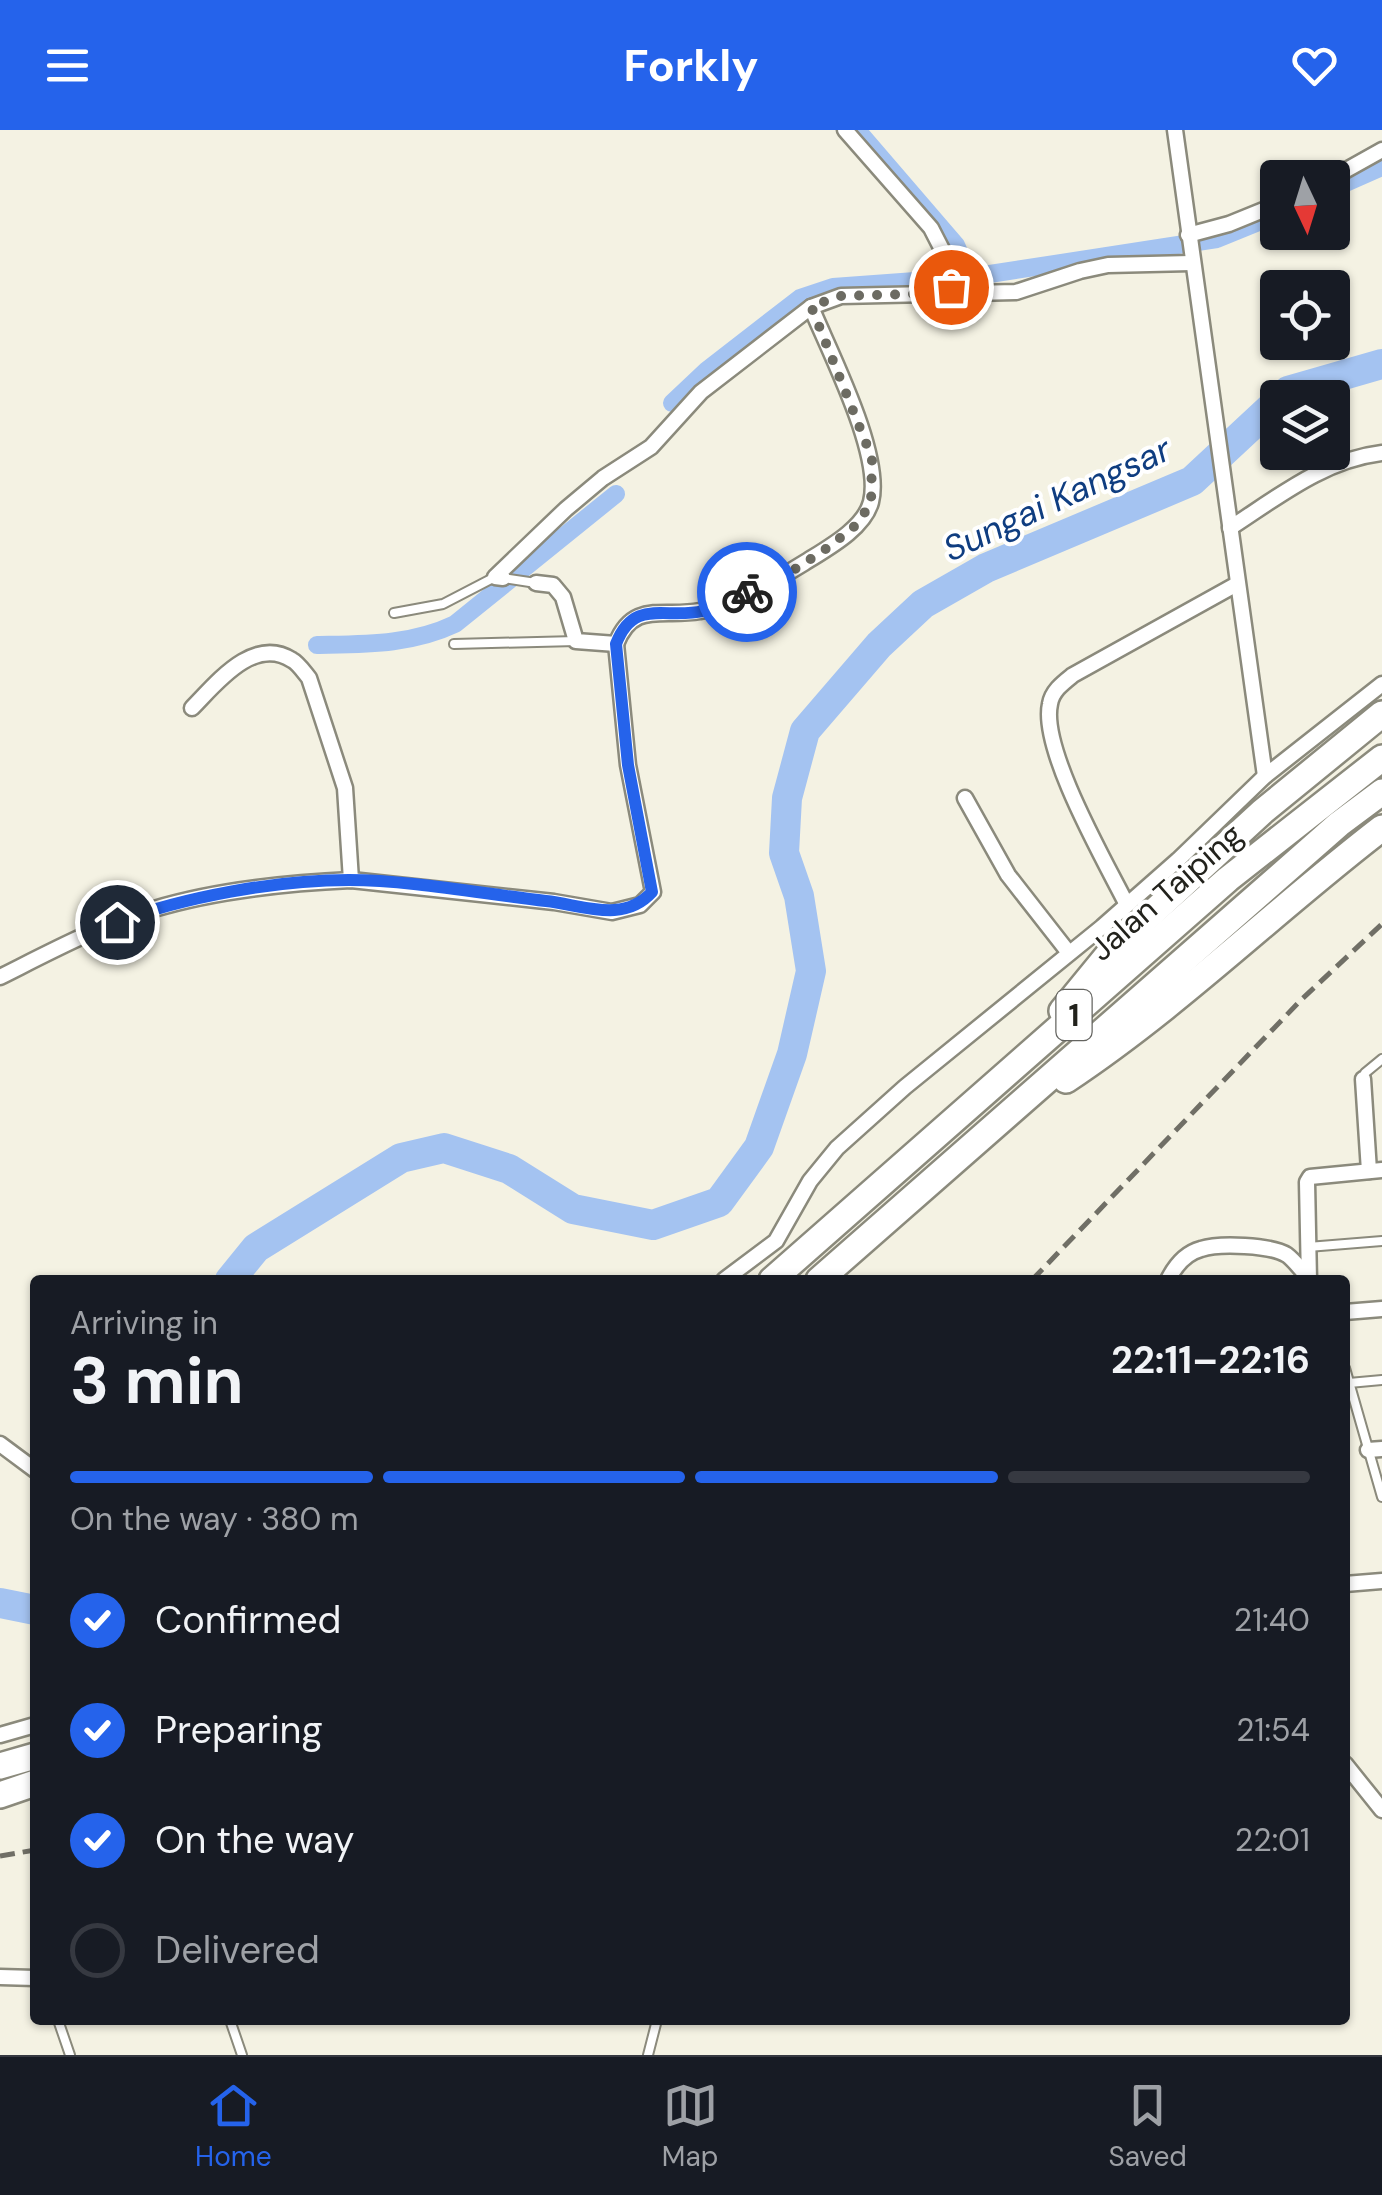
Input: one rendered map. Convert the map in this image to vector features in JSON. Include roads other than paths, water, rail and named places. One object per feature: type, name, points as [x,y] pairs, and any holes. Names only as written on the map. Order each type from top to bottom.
[{"type":"highway","points":[[1032,1051],[1112,950],[1262,812],[1382,714]]},
{"type":"highway","name":"Jalan Taiping","points":[[778,1275],[1228,879],[1382,758]]},
{"type":"highway","name":"Jalan Taiping","points":[[825,1275],[1339,824],[1382,792]]},
{"type":"highway","points":[[1016,1108],[1102,1056],[1192,988],[1312,882],[1382,828]]},
{"type":"highway","points":[[0,1766],[30,1757]]},
{"type":"highway","points":[[0,1795],[30,1786]]},
{"type":"street","points":[[845,130],[931,228],[951,267],[951,290]]},
{"type":"street","points":[[1174,130],[1265,776]]},
{"type":"street","points":[[1350,168],[1382,150]]},
{"type":"street","points":[[1188,236],[1260,211]]},
{"type":"street","points":[[499,577],[566,508],[651,447],[701,392],[811,306],[841,296],[951,290],[1016,292],[1108,265],[1191,258]]},
{"type":"street","points":[[0,977],[83,936],[152,909],[209,895],[351,880],[612,912],[640,905],[652,892],[628,765],[616,644],[623,626],[643,614],[701,612],[781,578],[853,528],[871,504],[872,458],[811,306]]},
{"type":"street","points":[[1229,522],[1314,473],[1344,460],[1382,453]]},
{"type":"street","points":[[536,583],[553,585],[563,597],[576,641],[616,644]]},
{"type":"street","points":[[1127,905],[1068,784],[1053,738],[1050,703],[1056,689],[1074,675],[1237,584]]},
{"type":"street","points":[[192,708],[231,669],[254,656],[275,654],[292,660],[300,668],[309,678],[345,788],[351,880]]},
{"type":"street","points":[[731,1275],[776,1241],[810,1182],[837,1148],[904,1087],[1127,905],[1265,776],[1382,684]]},
{"type":"street","points":[[965,798],[1008,874],[1069,953]]},
{"type":"street","points":[[1309,1275],[1310,1177],[1376,1170],[1363,1079]]},
{"type":"street","points":[[1172,1275],[1185,1257],[1217,1246],[1259,1247],[1286,1254],[1305,1275]]},
{"type":"street","points":[[1350,1312],[1382,1309]]},
{"type":"street","points":[[0,1444],[30,1466]]},
{"type":"street","points":[[1350,1584],[1382,1581]]},
{"type":"street","points":[[0,1735],[30,1726]]},
{"type":"street","points":[[1350,1770],[1382,1810]]},
{"type":"street","points":[[0,1976],[30,1978]]},
{"type":"lane","points":[[394,613],[443,604],[499,577],[536,583]]},
{"type":"lane","points":[[454,644],[576,641]]},
{"type":"lane","points":[[1363,1079],[1364,1073],[1382,1058]]},
{"type":"lane","points":[[1308,1247],[1382,1242]]},
{"type":"lane","points":[[1350,1383],[1382,1380]]},
{"type":"lane","points":[[1350,1386],[1375,1450],[1382,1497]]},
{"type":"lane","points":[[60,2025],[70,2055]]},
{"type":"lane","points":[[232,2025],[242,2055]]},
{"type":"lane","points":[[648,2055],[656,2025]]},
{"type":"waterway","points":[[857,130],[956,245],[970,277]]},
{"type":"waterway","points":[[1350,181],[1382,167]]},
{"type":"waterway","points":[[672,403],[707,370],[800,298],[833,287],[970,277],[1217,239],[1260,221]]},
{"type":"waterway","name":"Sungai Kangsar","points":[[1326,380],[1382,364]]},
{"type":"waterway","name":"Sungai Kangsar","points":[[234,1275],[256,1248],[401,1158],[444,1148],[509,1169],[573,1209],[653,1225],[719,1202],[759,1147],[792,1054],[811,971],[799,896],[784,853],[787,798],[805,731],[879,645],[923,604],[986,568],[1192,481],[1260,418]]},
{"type":"waterway","points":[[317,645],[405,640],[455,624],[616,494]]},
{"type":"waterway","name":"Sungai Kangsar","points":[[0,1603],[30,1609]]},
{"type":"railway","points":[[1037,1275],[1301,1000],[1382,924]]},
{"type":"railway","points":[[0,1856],[30,1851]]}]
